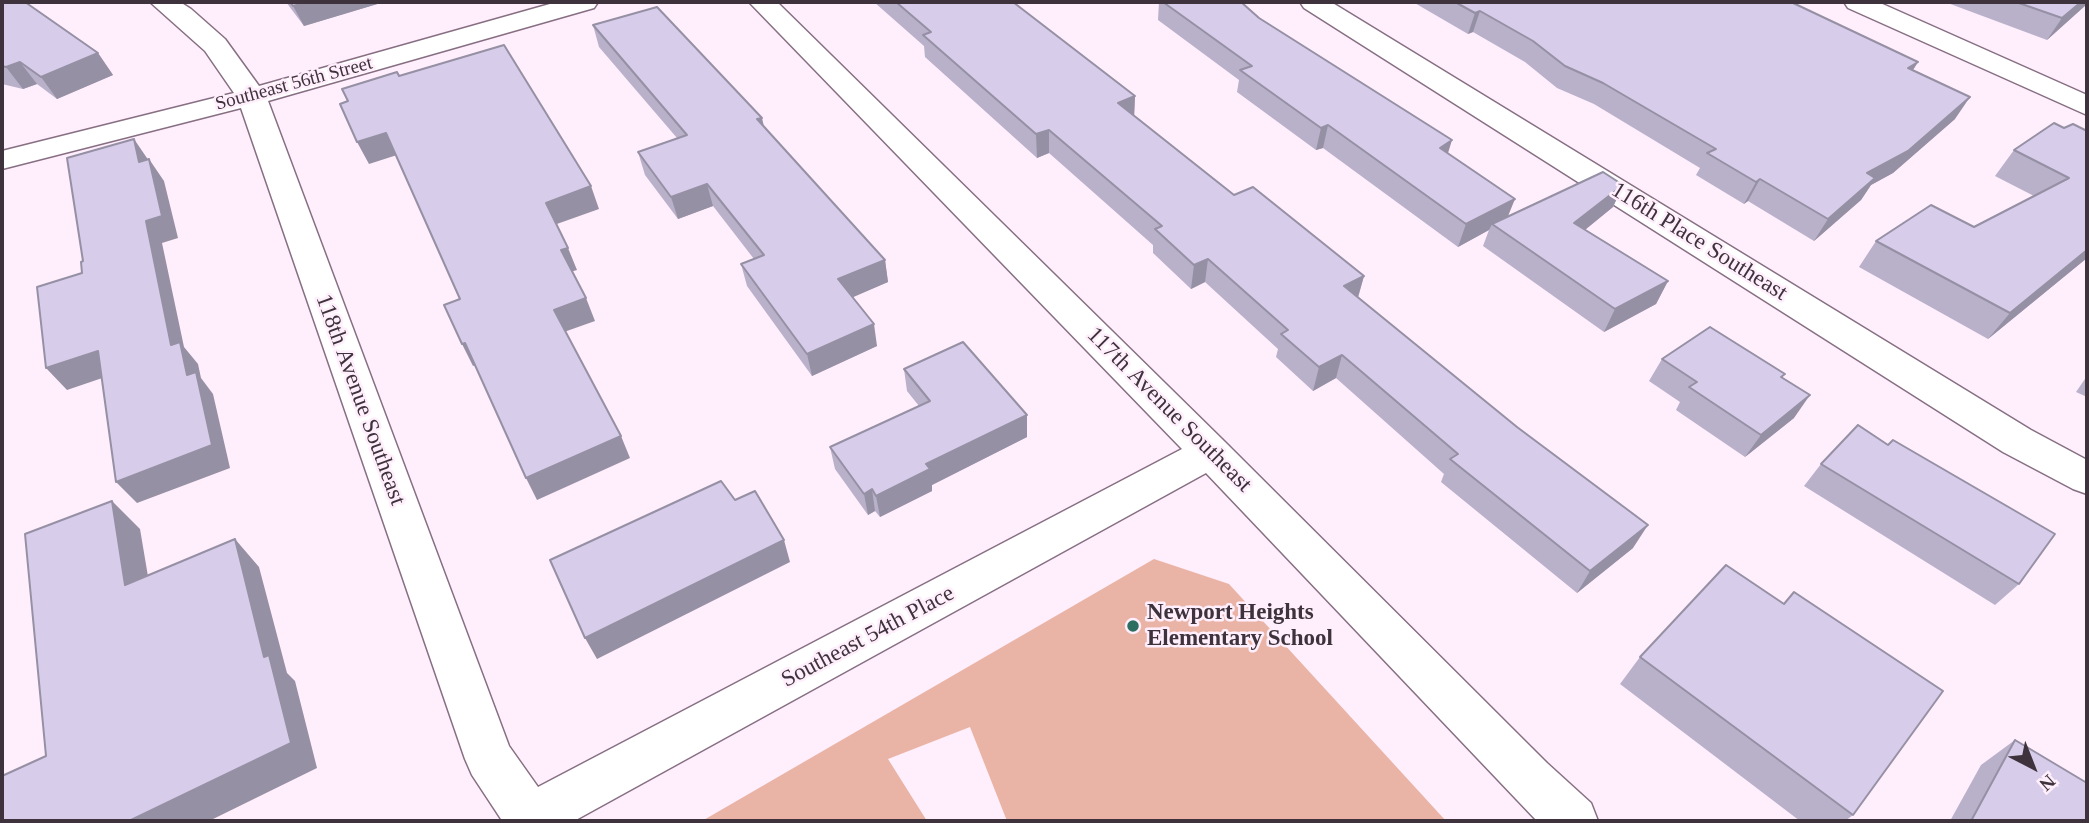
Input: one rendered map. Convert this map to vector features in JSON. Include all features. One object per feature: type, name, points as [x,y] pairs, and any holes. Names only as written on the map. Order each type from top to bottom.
[{"type":"street","name":"118th Avenue Southeast","points":[[163,2],[215,45],[252,97],[489,759],[529,820]]},
{"type":"street","name":"Southeast 56th Street","points":[[2,160],[252,97],[585,2]]},
{"type":"street","name":"117th Avenue Southeast","points":[[762,2],[1210,452],[1529,780],[1573,821]]},
{"type":"street","name":"116th Place Southeast","points":[[1313,2],[2006,434],[2087,478]]},
{"type":"street","points":[[1857,2],[2087,106]]},
{"type":"street","name":"Southeast 54th Place","points":[[529,820],[1210,452]]},
{"type":"shaded area","points":[[1154,559],[1229,584],[1446,821],[1007,821],[970,727],[888,759],[927,821],[702,821]]},
{"type":"building","points":[[2,2],[25,2],[98,53],[41,77],[20,62],[2,66]]},
{"type":"building","points":[[290,2],[307,2],[293,6]]},
{"type":"building","points":[[896,2],[1013,2],[1135,96],[1118,103],[1234,195],[1253,187],[1364,276],[1344,286],[1517,427],[1648,525],[1590,571],[1450,459],[1458,454],[1342,355],[1319,367],[1281,334],[1288,330],[1208,259],[1194,265],[1155,229],[1162,226],[1049,130],[1036,134],[923,35],[931,32]]},
{"type":"building","points":[[1163,2],[1241,2],[1259,18],[1452,140],[1440,148],[1515,199],[1466,224],[1328,125],[1321,128],[1240,70],[1252,66]]},
{"type":"building","points":[[1455,2],[1791,2],[1918,62],[1908,68],[1970,97],[1908,151],[1867,173],[1875,178],[1828,219],[1760,179],[1756,182],[1707,153],[1716,149],[1603,83],[1565,66],[1533,41],[1480,11],[1475,13]]},
{"type":"building","points":[[2016,2],[2081,2],[2062,18]]},
{"type":"building","points":[[657,7],[762,118],[757,119],[885,260],[838,279],[874,324],[807,354],[741,264],[764,255],[707,184],[671,197],[638,152],[687,135],[593,25]]},
{"type":"building","points":[[504,45],[591,186],[546,203],[568,248],[561,250],[586,298],[554,310],[621,436],[526,478],[465,343],[462,344],[444,305],[460,299],[386,133],[357,142],[340,104],[348,101],[342,89],[397,72],[399,76]]},
{"type":"building","points":[[2054,123],[2064,128],[2073,124],[2087,131],[2087,250],[2010,313],[1876,241],[1931,205],[1974,227],[2069,178],[2014,150]]},
{"type":"building","points":[[134,139],[139,162],[149,159],[162,216],[146,221],[171,345],[180,342],[187,375],[196,372],[212,445],[116,482],[98,351],[46,368],[37,287],[82,273],[83,261],[67,158]]},
{"type":"building","points":[[1603,172],[1623,185],[1574,223],[1668,281],[1615,309],[1492,224]]},
{"type":"building","points":[[1710,327],[1785,374],[1781,377],[1810,395],[1761,435],[1689,387],[1697,382],[1662,359]]},
{"type":"building","points":[[963,342],[1027,415],[926,464],[930,469],[876,496],[872,489],[864,494],[830,447],[930,401],[904,369]]},
{"type":"building","points":[[1858,425],[1888,445],[1893,440],[2055,534],[2019,584],[1821,464]]},
{"type":"building","points":[[721,481],[735,500],[755,491],[784,540],[585,638],[550,560]]},
{"type":"building","points":[[112,501],[125,585],[235,539],[264,657],[269,655],[291,743],[129,821],[2,821],[2,776],[46,756],[25,534]]},
{"type":"building","points":[[1726,565],[1784,604],[1794,592],[1943,691],[1853,815],[1640,657]]},
{"type":"building","points":[[2015,740],[2087,783],[2087,821],[1971,821]]},
{"type":"place","name":"Newport Heights Elementary School","points":[[1133,626]]}]
